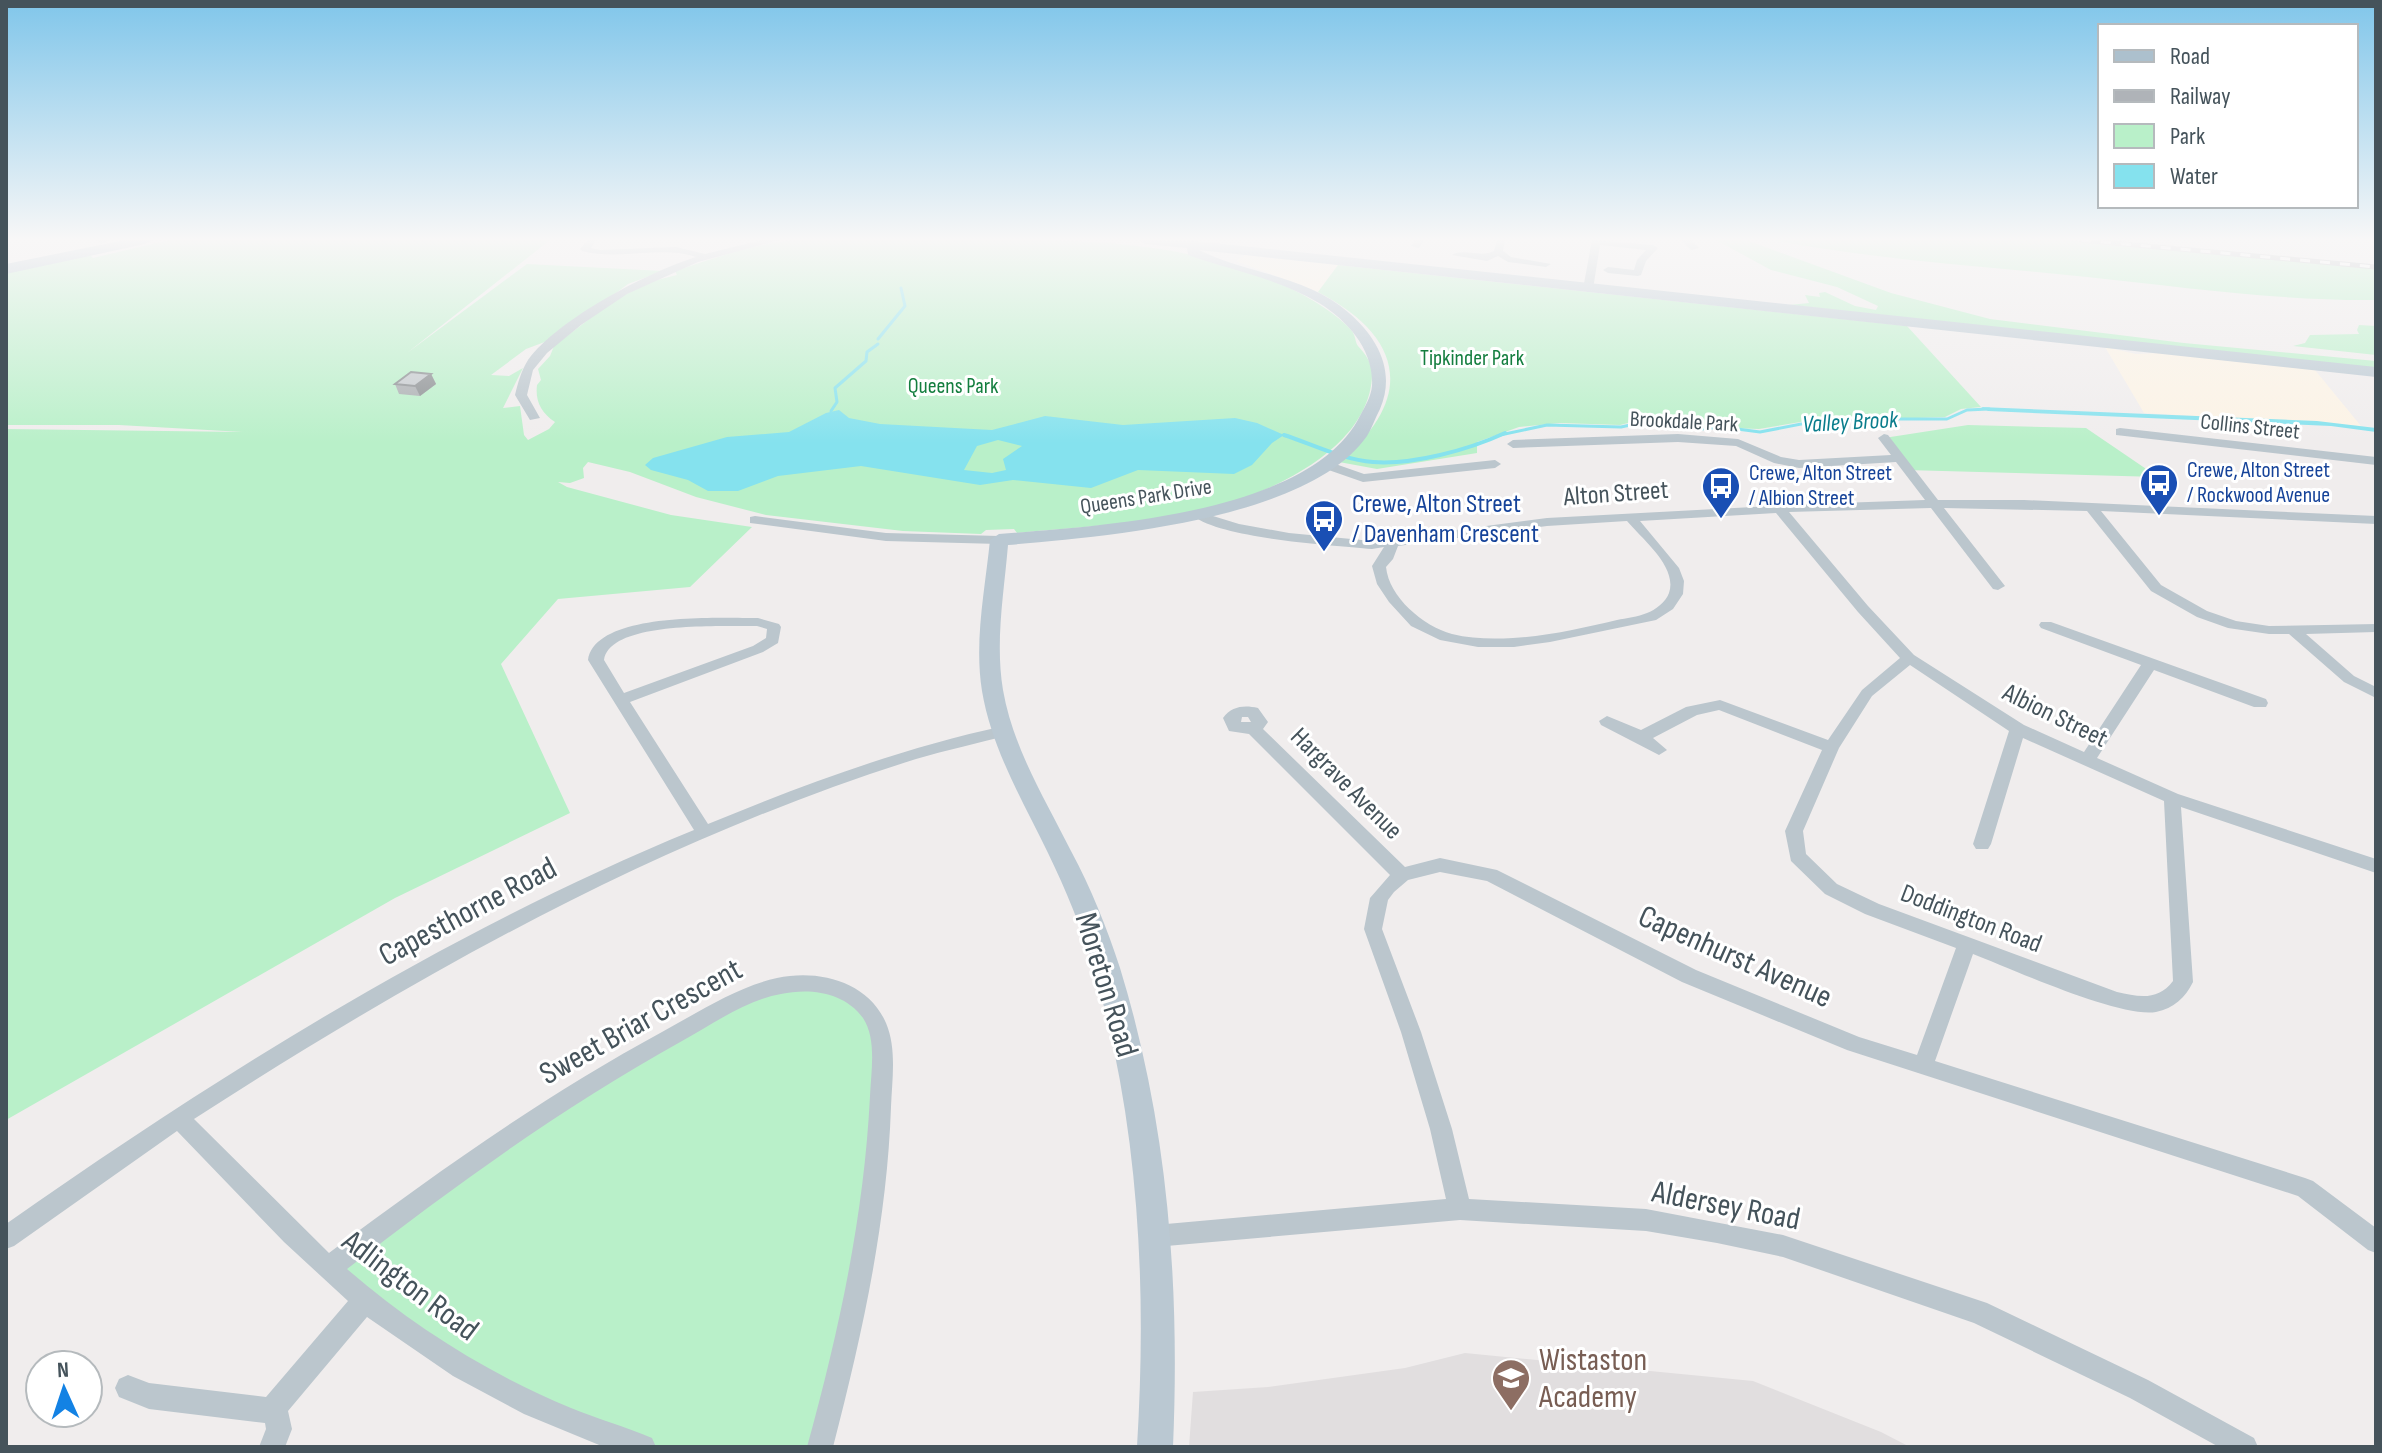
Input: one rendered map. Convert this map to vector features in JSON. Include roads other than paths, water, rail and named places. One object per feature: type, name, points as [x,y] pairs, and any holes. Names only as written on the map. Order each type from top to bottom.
[{"type":"street","points":[[534,418],[521,395],[528,368],[558,337],[600,308]]},
{"type":"street","name":"Queens Park Drive","points":[[755,520],[886,537],[999,540],[1114,530],[1200,516],[1251,501],[1334,457],[1369,419],[1380,384],[1376,359],[1360,332],[1331,308]]},
{"type":"street","points":[[1767,308],[2376,372]]},
{"type":"street","name":"Collins Street","points":[[2120,432],[2376,461]]},
{"type":"street","name":"Brookdale Park","points":[[1513,444],[1678,438],[1738,443],[1778,460],[1799,464],[1897,458]]},
{"type":"street","points":[[1884,438],[1998,586]]},
{"type":"street","points":[[1334,457],[1353,476],[1369,478],[1495,464]]},
{"type":"street","name":"Alton Street","points":[[1200,516],[1226,525],[1289,537],[1355,545],[1392,544],[1524,525],[1630,517],[1778,507],[1933,503],[2376,520]]},
{"type":"street","name":"Albion Street","points":[[1778,507],[1863,609],[1909,658],[2018,729],[2172,798],[2376,866]]},
{"type":"street","points":[[2091,507],[2156,588],[2202,614],[2233,625],[2269,630],[2376,628]]},
{"type":"street","points":[[1392,544],[1379,566],[1379,577],[1402,612],[1441,635],[1468,643],[1494,645],[1651,617],[1670,607],[1678,591],[1677,573],[1630,517]]},
{"type":"street","name":"Moreton Road","points":[[999,540],[991,662],[993,689],[1015,764],[1072,876],[1105,965],[1141,1112],[1155,1236],[1159,1353],[1155,1447]]},
{"type":"street","points":[[622,699],[758,649],[773,640],[774,627],[758,622],[647,627],[614,635],[602,643],[596,660],[704,831]]},
{"type":"street","points":[[2046,625],[2260,703]]},
{"type":"street","points":[[2293,630],[2349,679],[2376,693]]},
{"type":"street","name":"Doddington Road","points":[[1909,658],[1867,693],[1831,747],[1794,831],[1797,856],[1831,889],[1966,946],[2116,1000],[2139,1005],[2158,1004],[2175,997],[2183,982],[2172,798]]},
{"type":"street","points":[[2088,759],[2149,665]]},
{"type":"street","points":[[1641,737],[1692,711],[1720,705],[1831,747]]},
{"type":"street","points":[[1607,721],[1641,737],[1659,750]]},
{"type":"street","name":"Hargrave Avenue","points":[[1254,729],[1402,875]]},
{"type":"street","points":[[1982,844],[2018,729]]},
{"type":"street","name":"Capesthorne Road","points":[[6,1238],[178,1117],[416,972],[547,903],[704,831],[840,780],[1004,731]]},
{"type":"street","name":"Capenhurst Avenue","points":[[1402,875],[1440,865],[1491,875],[1689,976],[1814,1028],[1923,1067],[2305,1188],[2376,1242]]},
{"type":"street","points":[[1402,875],[1379,898],[1373,917],[1374,939],[1411,1032],[1441,1129],[1460,1209]]},
{"type":"street","points":[[1923,1067],[1966,946]]},
{"type":"street","name":"Sweet Briar Crescent","points":[[329,1268],[450,1175],[560,1102],[646,1050],[747,997],[774,987],[804,983],[840,989],[865,1006],[877,1026],[881,1046],[881,1108],[866,1251],[820,1447]]},
{"type":"street","name":"Adlington Road","points":[[178,1117],[329,1268],[365,1300],[437,1353],[564,1417],[643,1447]]},
{"type":"street","name":"Aldersey Road","points":[[1155,1236],[1460,1209],[1646,1220],[1783,1246],[1978,1312],[2139,1389],[2245,1447]]},
{"type":"street","points":[[271,1411],[365,1300]]},
{"type":"street","points":[[128,1388],[149,1396],[271,1411],[277,1415],[279,1429],[272,1447]]},
{"type":"water","points":[[1981,407],[2317,421],[2376,428],[2376,432],[2331,426],[1988,411]]},
{"type":"water","points":[[839,410],[849,418],[880,424],[992,430],[1045,416],[1123,425],[1235,418],[1257,423],[1284,435],[1252,465],[1234,474],[1138,470],[1091,488],[1013,480],[980,485],[861,466],[778,476],[738,491],[708,491],[688,480],[651,470],[645,465],[653,458],[727,437],[789,432],[826,413]],"holes":[[[998,440],[1022,446],[1003,459],[1006,470],[992,473],[964,470],[977,446]]]},
{"type":"waterway","points":[[878,339],[904,308]]},
{"type":"waterway","points":[[831,411],[837,402],[835,388],[866,361],[867,352],[878,344]]},
{"type":"waterway","name":"Valley Brook","points":[[1500,435],[1547,425],[1621,427],[1649,421],[1701,429],[1722,427],[1760,432],[1827,419],[1947,419],[1967,410],[1989,409]]},
{"type":"waterway","name":"Valley Brook","points":[[1284,435],[1350,458],[1389,462],[1440,455],[1505,433]]},
{"type":"place","name":"Crewe, Alton Street / Rockwood Avenue","points":[[2159,517]]},
{"type":"place","name":"Crewe, Alton Street / Albion Street","points":[[1721,520]]},
{"type":"place","name":"Crewe, Alton Street / Davenham Crescent","points":[[1324,553]]},
{"type":"place","name":"Wistaston Academy","points":[[1511,1412]]},
{"type":"park label","name":"Tipkinder Park","points":[[1472,358]]},
{"type":"park label","name":"Queens Park","points":[[953,386]]}]
